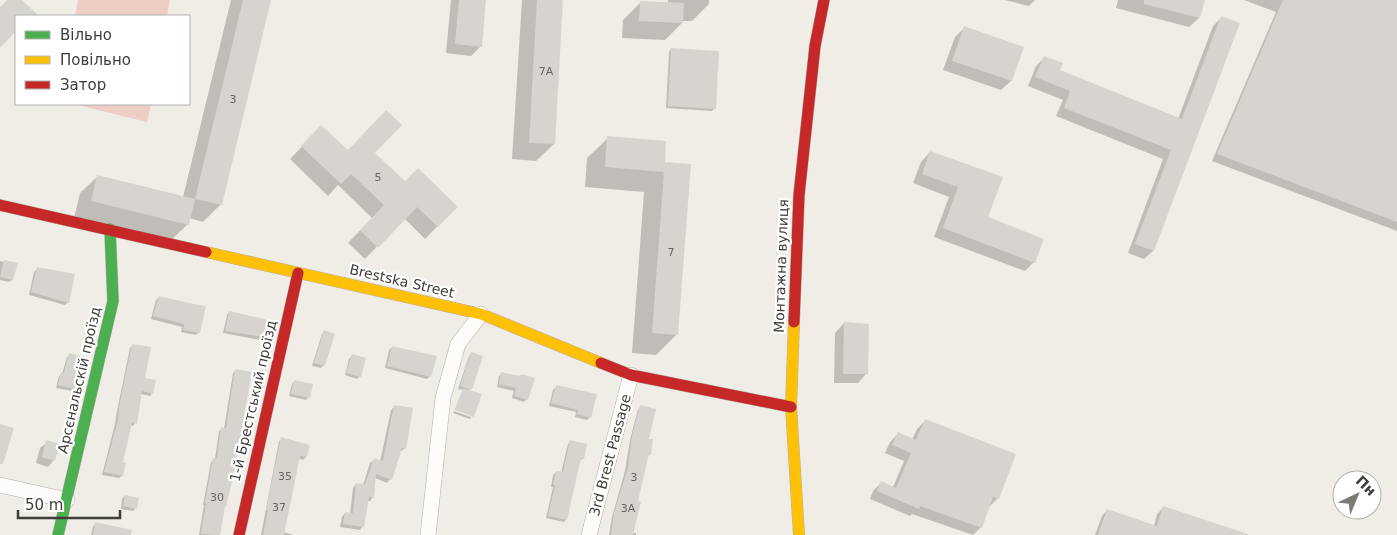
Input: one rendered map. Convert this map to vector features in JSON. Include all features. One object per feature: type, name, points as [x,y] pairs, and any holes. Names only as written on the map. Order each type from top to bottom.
[{"type":"street","name":"Монтажна вулиця","points":[[799,535],[792,407],[799,195],[815,46],[824,0]]},
{"type":"street","name":"Brestska Street","points":[[0,204],[482,314],[631,375],[792,407]]},
{"type":"street","name":"Арсєнальскій проїзд","points":[[58,535],[113,301],[110,229]]},
{"type":"street","name":"1-й Брестський проїзд","points":[[239,535],[298,273]]},
{"type":"street","points":[[428,535],[443,398],[458,344],[482,314]]},
{"type":"street","name":"3rd Brest Passage","points":[[589,535],[631,375]]},
{"type":"street","points":[[0,485],[67,500]]},
{"type":"shaded area","points":[[78,0],[170,0],[167,15],[75,15]]},
{"type":"shaded area","points":[[78,105],[151,105],[147,122]]},
{"type":"building","points":[[7,0],[22,0],[38,15],[15,15],[15,32],[0,48],[0,7]]},
{"type":"building","points":[[243,0],[271,0],[222,205],[195,199]]},
{"type":"building","points":[[459,0],[486,0],[482,47],[455,44]]},
{"type":"building","points":[[537,0],[563,0],[555,144],[529,143]]},
{"type":"building","points":[[1144,0],[1205,0],[1200,18],[1144,4]]},
{"type":"building","points":[[1283,0],[1397,0],[1397,222],[1217,154]]},
{"type":"building","points":[[640,1],[684,3],[683,23],[639,21]]},
{"type":"building","points":[[1221,16],[1240,23],[1154,251],[1135,244],[1171,150],[1064,108],[1070,91],[1035,77],[1044,56],[1063,63],[1060,70],[1182,119]]},
{"type":"building","points":[[964,26],[1024,47],[1012,81],[952,61]]},
{"type":"building","points":[[671,48],[719,51],[716,109],[668,106]]},
{"type":"building","points":[[386,110],[402,125],[375,153],[405,181],[418,168],[458,207],[438,227],[417,207],[378,248],[360,230],[384,205],[351,174],[341,184],[301,146],[321,125],[348,150]]},
{"type":"building","points":[[607,136],[666,141],[665,162],[691,164],[678,335],[652,333],[664,172],[605,167]]},
{"type":"building","points":[[930,151],[1003,177],[988,217],[1044,239],[1035,263],[943,228],[958,187],[922,174]]},
{"type":"building","points":[[97,175],[195,199],[189,225],[91,201]]},
{"type":"building","points":[[4,260],[18,263],[13,280],[0,277]]},
{"type":"building","points":[[37,267],[75,274],[69,303],[31,292]]},
{"type":"building","points":[[159,296],[206,306],[200,333],[183,330],[184,324],[153,316]]},
{"type":"building","points":[[229,311],[268,320],[264,337],[225,331]]},
{"type":"building","points":[[844,322],[869,324],[868,374],[843,374]]},
{"type":"building","points":[[324,330],[335,334],[325,366],[314,363]]},
{"type":"building","points":[[132,344],[151,347],[145,378],[156,380],[153,394],[142,391],[137,424],[132,423],[123,462],[126,463],[123,476],[104,472],[118,420]]},
{"type":"building","points":[[392,346],[437,356],[431,377],[387,366]]},
{"type":"building","points":[[471,352],[483,356],[472,390],[460,386]]},
{"type":"building","points":[[69,353],[83,357],[76,389],[58,385],[61,372],[64,373]]},
{"type":"building","points":[[352,354],[366,358],[361,377],[346,373]]},
{"type":"building","points":[[235,369],[252,372],[233,477],[220,535],[201,534],[213,458],[217,458],[221,427],[226,428]]},
{"type":"building","points":[[501,372],[520,376],[521,374],[535,378],[528,400],[514,396],[516,388],[499,384]]},
{"type":"building","points":[[294,380],[313,384],[310,398],[291,394]]},
{"type":"building","points":[[556,385],[597,394],[591,418],[577,414],[578,410],[551,403]]},
{"type":"building","points":[[463,388],[482,394],[474,417],[455,410]]},
{"type":"building","points":[[394,405],[413,408],[406,449],[402,448],[392,480],[376,474],[374,498],[369,497],[364,527],[343,524],[345,512],[353,513],[356,483],[365,484],[374,458],[383,461]]},
{"type":"building","points":[[640,405],[656,409],[649,439],[653,439],[651,455],[649,454],[638,501],[641,502],[633,535],[611,535],[614,513],[628,467],[632,436]]},
{"type":"building","points":[[925,419],[1016,454],[999,499],[993,497],[982,528],[920,506],[919,509],[877,491],[881,481],[896,488],[911,453],[892,445],[898,432],[916,440]]},
{"type":"building","points":[[0,424],[14,428],[3,464],[0,464]]},
{"type":"building","points":[[281,437],[310,445],[307,457],[300,456],[284,535],[263,535],[268,511],[266,510]]},
{"type":"building","points":[[46,440],[60,444],[55,461],[42,457]]},
{"type":"building","points":[[570,440],[587,444],[584,459],[581,458],[567,520],[548,516],[556,471],[563,472]]},
{"type":"building","points":[[125,495],[139,498],[137,509],[123,506]]},
{"type":"building","points":[[1163,506],[1245,533],[1245,535],[1098,535],[1107,509],[1157,526]]},
{"type":"building","points":[[95,522],[132,530],[131,535],[93,535]]},
{"type":"traffic: fast","points":[[58,535],[113,301],[110,229]]},
{"type":"traffic: slow","points":[[206,252],[481,314],[601,363]]},
{"type":"traffic: slow","points":[[794,322],[791,407],[799,535]]},
{"type":"traffic: jam","points":[[794,322],[799,195],[815,46],[824,0]]},
{"type":"traffic: jam","points":[[0,205],[206,252]]},
{"type":"traffic: jam","points":[[239,535],[298,273]]},
{"type":"traffic: jam","points":[[601,363],[631,375],[791,407]]}]
